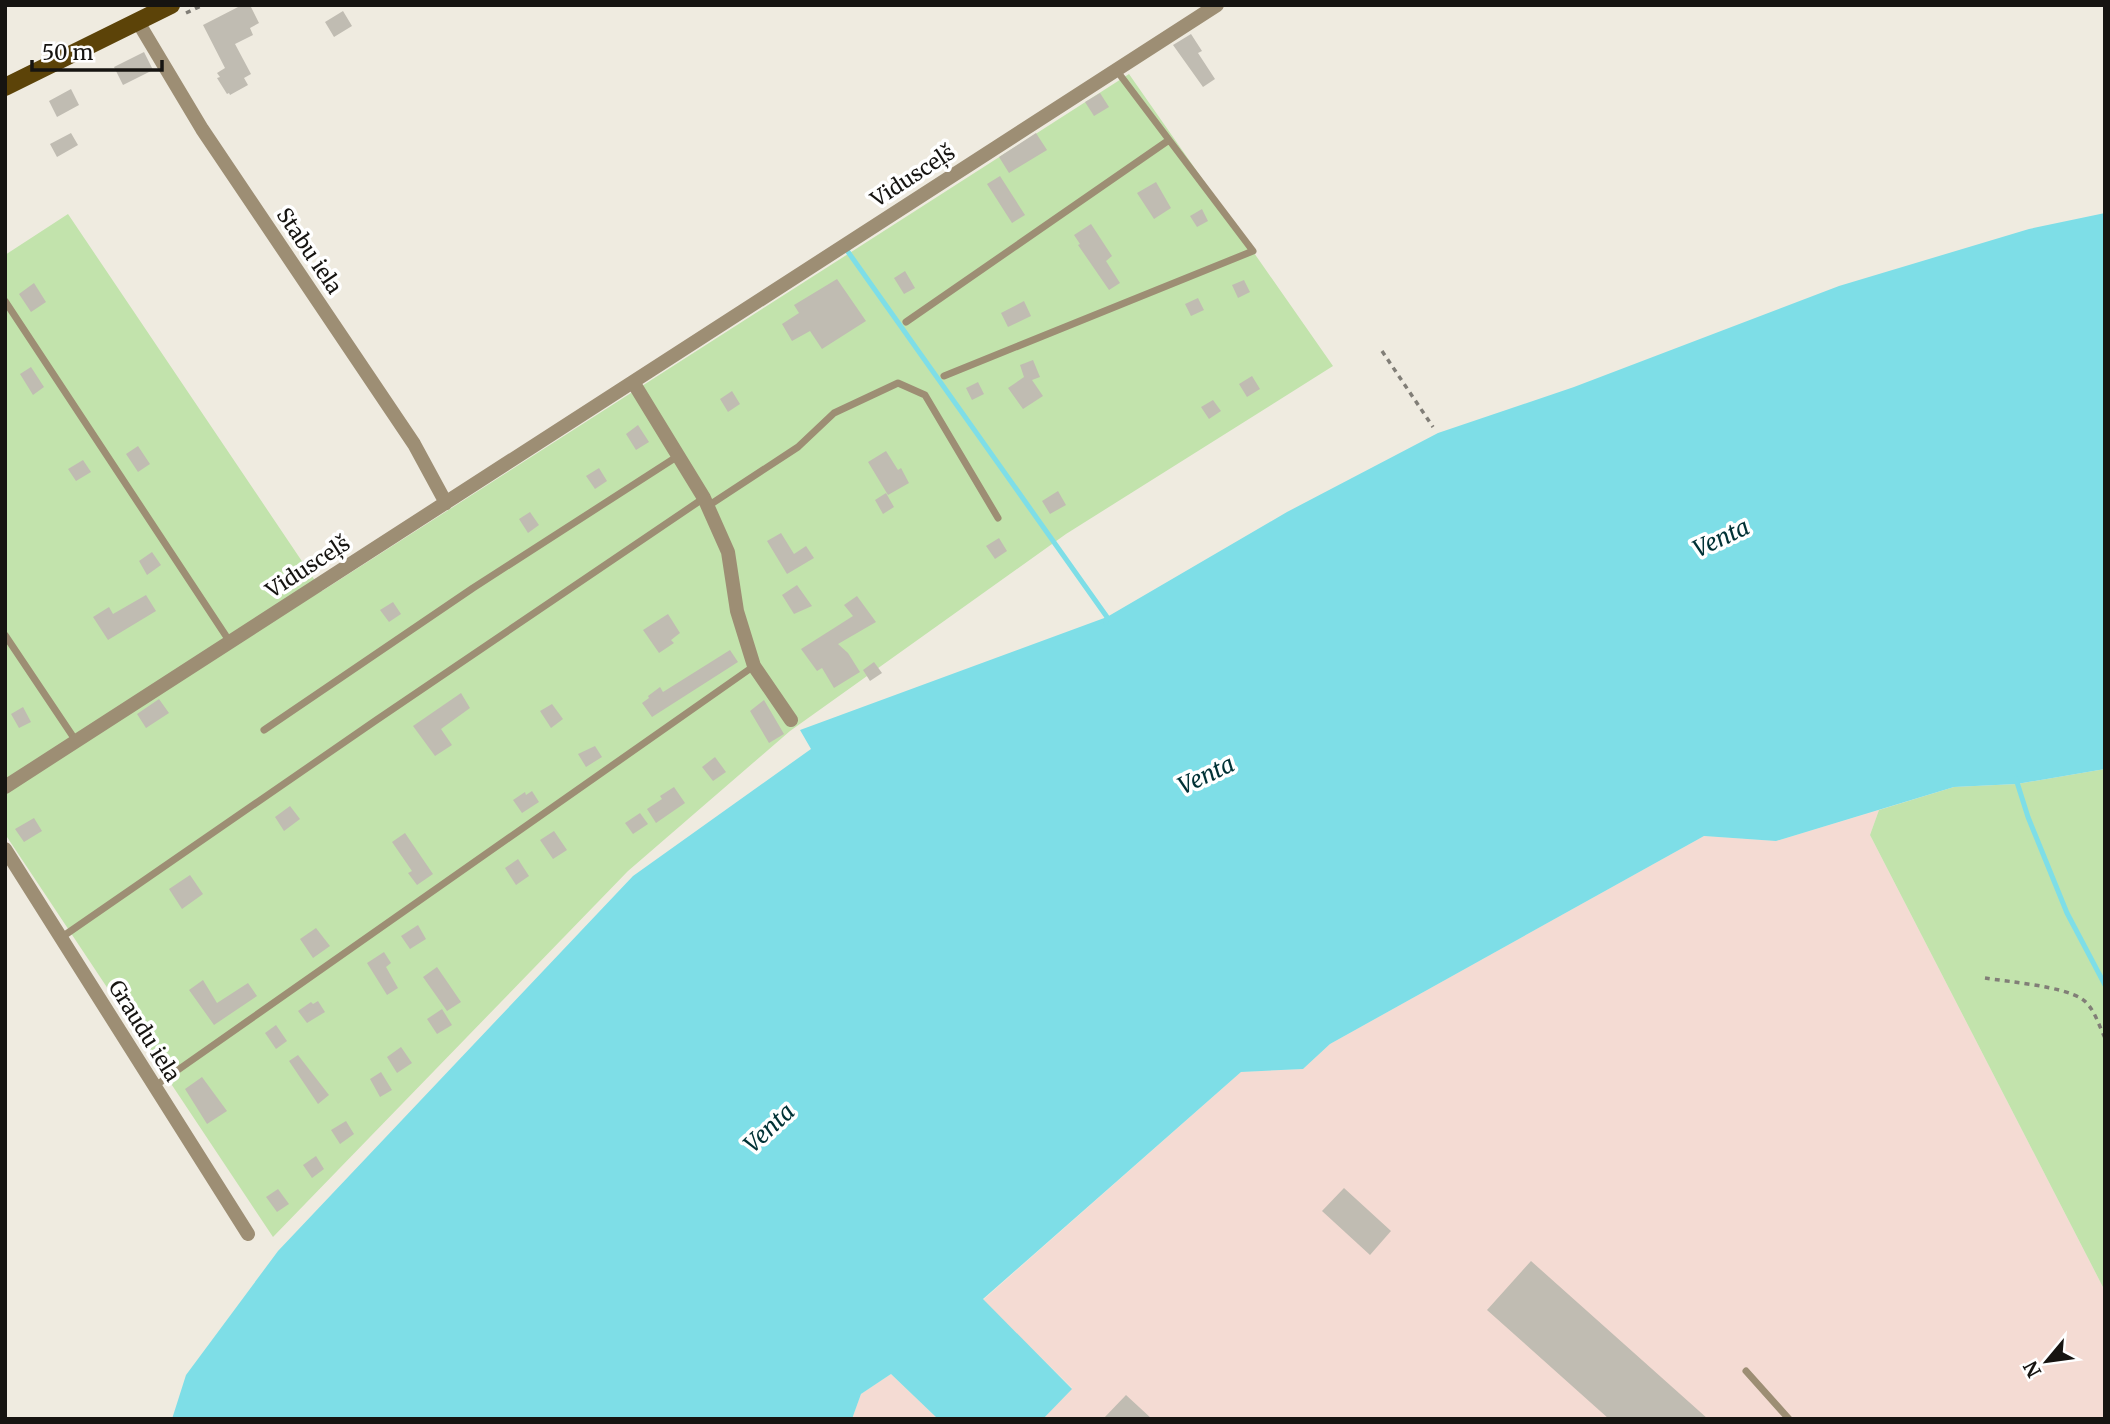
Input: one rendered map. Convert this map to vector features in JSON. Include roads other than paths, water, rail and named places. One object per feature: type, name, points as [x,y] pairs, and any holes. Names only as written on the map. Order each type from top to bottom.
[{"type":"main road","points":[[5,87],[171,5]]},
{"type":"street","name":"Vidusceļš","points":[[5,787],[1217,5]]},
{"type":"street","name":"Stabu iela","points":[[138,22],[202,129],[414,444],[446,503]]},
{"type":"street","points":[[633,382],[706,502],[728,552],[737,611],[754,666],[790,720]]},
{"type":"street","name":"Graudu iela","points":[[5,849],[248,1234]]},
{"type":"lane","points":[[944,376],[1253,251],[1116,70]]},
{"type":"lane","points":[[906,321],[1169,139]]},
{"type":"lane","points":[[5,301],[230,642]]},
{"type":"lane","points":[[61,938],[374,720],[706,502],[798,447],[834,414],[898,383],[925,395],[998,518]]},
{"type":"lane","points":[[264,730],[473,588],[678,456]]},
{"type":"lane","points":[[5,635],[76,741]]},
{"type":"lane","points":[[154,1086],[754,666]]},
{"type":"lane","points":[[1746,1371],[1789,1419]]},
{"type":"water","name":"Venta","points":[[2105,213],[2105,769],[2017,784],[1954,787],[1776,841],[1704,836],[1330,1044],[1303,1069],[1241,1072],[983,1299],[1072,1389],[1043,1419],[938,1419],[891,1374],[861,1394],[852,1419],[172,1419],[186,1375],[278,1251],[633,876],[811,749],[800,730],[1107,617],[1287,512],[1438,433],[1574,387],[1839,286],[2029,229]]},
{"type":"waterway","points":[[846,249],[1107,617],[1106,622]]},
{"type":"waterway","points":[[2016,779],[2028,817],[2067,913],[2105,985]]}]
